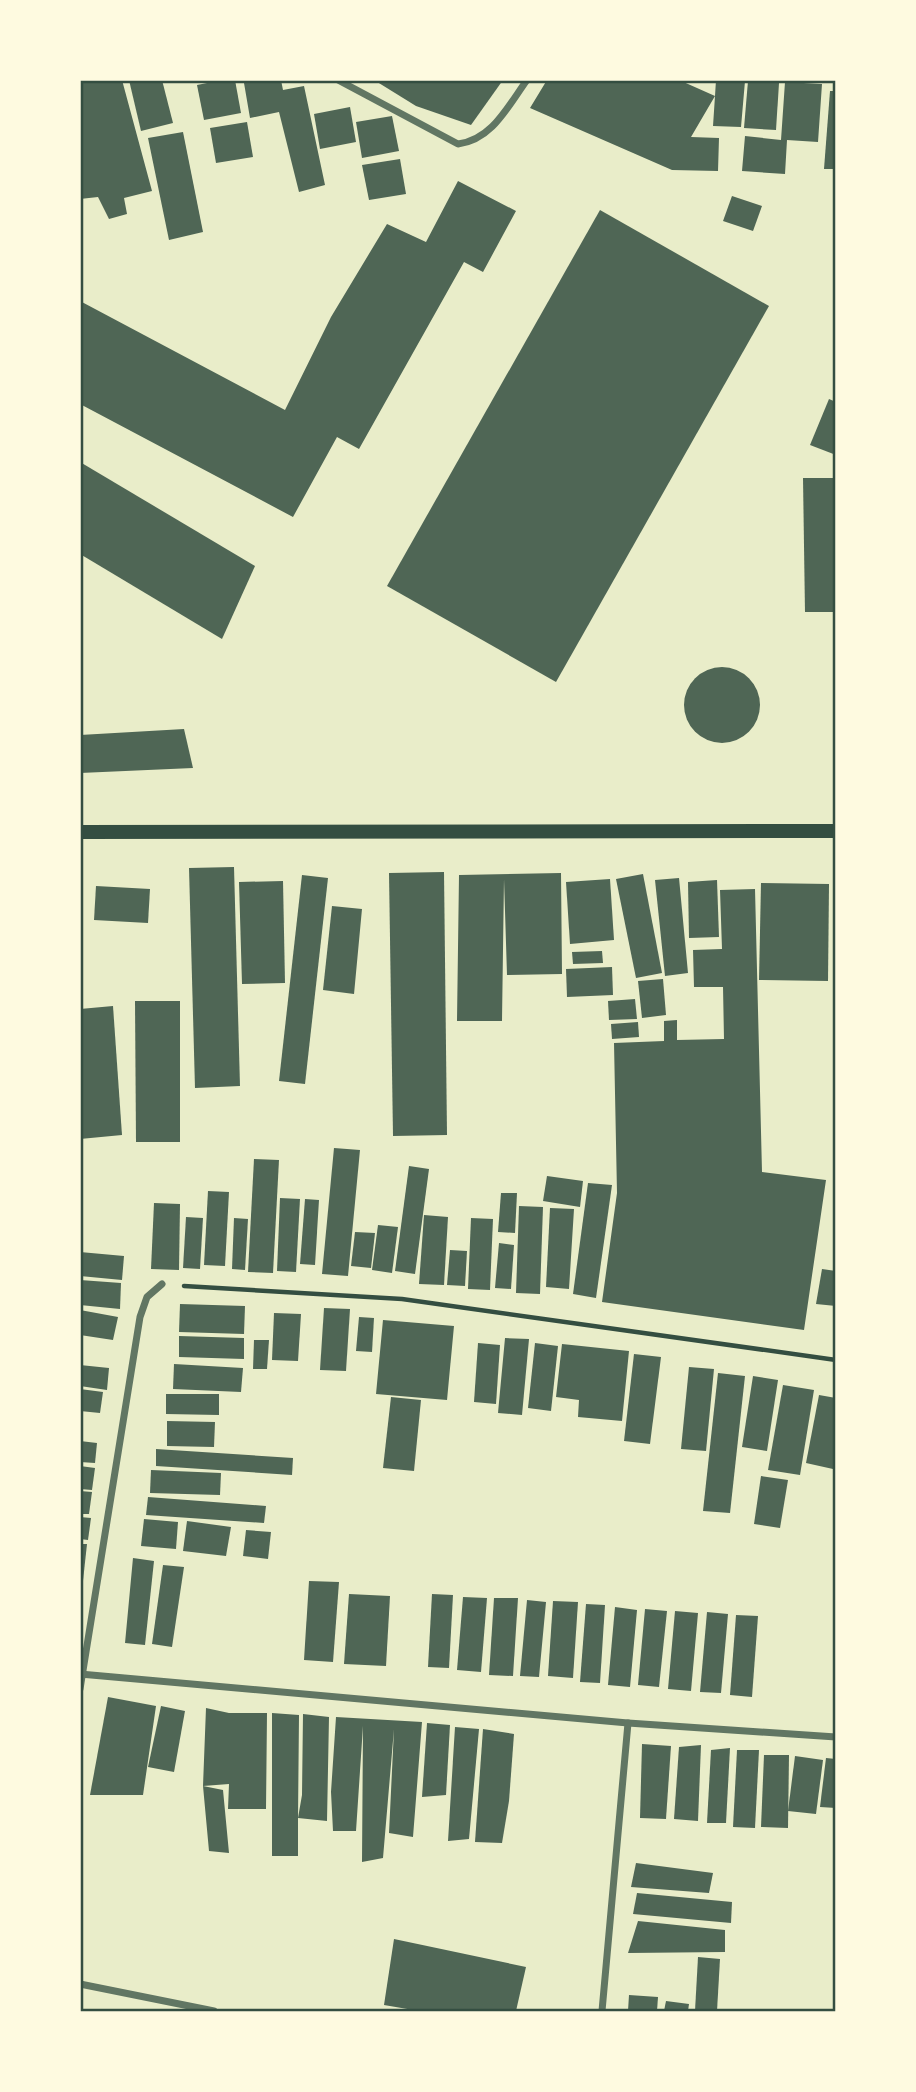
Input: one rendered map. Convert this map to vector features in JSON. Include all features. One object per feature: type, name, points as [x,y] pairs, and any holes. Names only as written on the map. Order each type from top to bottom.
[{"type":"main road","points":[[80,832],[835,831]]},
{"type":"street","points":[[338,80],[458,144],[475,142],[490,130],[527,80]]},
{"type":"street","points":[[80,1689],[140,1317],[147,1297],[162,1284]]},
{"type":"street","points":[[82,1674],[628,1723],[835,1737]]},
{"type":"street","points":[[602,2011],[628,1723]]},
{"type":"street","points":[[80,1984],[214,2011]]},
{"type":"path","points":[[162,1284],[402,1298],[835,1360]]},
{"type":"building","points":[[80,80],[122,80],[152,191],[124,198],[127,214],[109,219],[98,197],[80,199]]},
{"type":"building","points":[[129,80],[162,80],[173,123],[141,131]]},
{"type":"building","points":[[235,80],[241,113],[204,120],[197,85]]},
{"type":"building","points":[[255,80],[281,80],[283,90],[304,86],[325,185],[299,192],[279,112],[250,118],[244,83]]},
{"type":"building","points":[[374,80],[503,80],[471,125],[416,106]]},
{"type":"building","points":[[547,80],[679,80],[715,96],[691,137],[719,138],[718,171],[672,170],[530,108]]},
{"type":"building","points":[[716,80],[745,81],[741,127],[713,126]]},
{"type":"building","points":[[748,81],[779,83],[776,130],[744,128]]},
{"type":"building","points":[[785,82],[822,84],[818,142],[787,140],[785,174],[742,171],[745,136],[781,140]]},
{"type":"building","points":[[830,91],[836,91],[836,169],[824,169]]},
{"type":"building","points":[[350,107],[356,142],[320,149],[314,114]]},
{"type":"building","points":[[392,116],[399,151],[362,158],[356,122]]},
{"type":"building","points":[[247,122],[253,157],[216,163],[210,128]]},
{"type":"building","points":[[183,132],[203,232],[169,240],[148,138]]},
{"type":"building","points":[[400,159],[406,194],[369,200],[362,165]]},
{"type":"building","points":[[458,181],[516,211],[483,272],[464,262],[359,449],[337,437],[293,517],[80,404],[80,301],[285,410],[331,317],[387,224],[426,242]]},
{"type":"building","points":[[732,196],[762,206],[753,231],[723,221]]},
{"type":"building","points":[[600,210],[769,306],[556,682],[387,586]]},
{"type":"building","points":[[829,399],[836,402],[836,455],[810,445]]},
{"type":"building","points":[[80,462],[255,566],[222,639],[80,554]]},
{"type":"building","points":[[803,478],[836,478],[836,612],[805,612]]},
{"type":"building","points":[[722,667],[736,670],[749,678],[757,691],[760,705],[757,719],[749,732],[736,740],[722,743],[708,740],[695,732],[687,719],[684,705],[687,691],[695,678],[708,670]]},
{"type":"building","points":[[184,729],[193,768],[80,773],[80,735]]},
{"type":"building","points":[[234,867],[240,1086],[195,1088],[189,868]]},
{"type":"building","points":[[444,872],[447,1135],[393,1136],[389,873]]},
{"type":"building","points":[[561,873],[562,974],[507,975],[504,879],[502,1021],[457,1021],[459,875]]},
{"type":"building","points":[[643,874],[662,973],[636,978],[616,879]]},
{"type":"building","points":[[302,875],[328,878],[305,1084],[279,1081]]},
{"type":"building","points":[[679,878],[688,973],[665,976],[655,880]]},
{"type":"building","points":[[610,879],[614,940],[570,944],[566,882]]},
{"type":"building","points":[[717,880],[719,937],[689,938],[688,882]]},
{"type":"building","points":[[283,881],[285,983],[242,984],[239,882]]},
{"type":"building","points":[[761,883],[829,884],[828,981],[759,980]]},
{"type":"building","points":[[96,886],[150,889],[148,923],[94,920]]},
{"type":"building","points":[[755,889],[762,1172],[826,1180],[804,1330],[602,1302],[617,1193],[614,1043],[664,1041],[664,1021],[677,1020],[677,1040],[724,1039],[723,987],[694,987],[693,950],[722,949],[720,890]]},
{"type":"building","points":[[332,906],[362,909],[354,994],[323,990]]},
{"type":"building","points":[[602,951],[603,963],[573,964],[572,952]]},
{"type":"building","points":[[612,967],[613,995],[567,997],[566,969]]},
{"type":"building","points":[[663,979],[666,1015],[642,1018],[638,981]]},
{"type":"building","points":[[635,999],[637,1019],[609,1020],[608,1001]]},
{"type":"building","points":[[135,1001],[180,1001],[180,1142],[136,1142]]},
{"type":"building","points":[[113,1006],[122,1135],[80,1139],[80,1009]]},
{"type":"building","points":[[638,1022],[639,1037],[612,1039],[611,1024]]},
{"type":"building","points":[[334,1148],[360,1150],[348,1276],[322,1274]]},
{"type":"building","points":[[254,1159],[279,1160],[273,1273],[248,1272]]},
{"type":"building","points":[[409,1166],[429,1169],[415,1274],[395,1271]]},
{"type":"building","points":[[547,1176],[583,1181],[580,1207],[543,1201]]},
{"type":"building","points":[[588,1183],[612,1185],[596,1298],[573,1294]]},
{"type":"building","points":[[208,1191],[229,1192],[225,1266],[204,1265]]},
{"type":"building","points":[[501,1193],[517,1193],[515,1233],[498,1232]]},
{"type":"building","points":[[280,1198],[300,1199],[296,1272],[277,1271]]},
{"type":"building","points":[[305,1199],[319,1200],[315,1265],[300,1264]]},
{"type":"building","points":[[154,1203],[180,1204],[179,1270],[151,1269]]},
{"type":"building","points":[[519,1206],[543,1207],[540,1294],[516,1293]]},
{"type":"building","points":[[550,1208],[574,1209],[569,1289],[546,1287]]},
{"type":"building","points":[[424,1215],[448,1217],[444,1285],[419,1284]]},
{"type":"building","points":[[186,1217],[203,1218],[200,1269],[183,1268]]},
{"type":"building","points":[[234,1218],[248,1219],[245,1270],[232,1269]]},
{"type":"building","points":[[471,1218],[493,1219],[490,1290],[468,1289]]},
{"type":"building","points":[[378,1225],[398,1227],[392,1273],[372,1270]]},
{"type":"building","points":[[355,1232],[375,1233],[371,1268],[351,1266]]},
{"type":"building","points":[[499,1243],[514,1245],[511,1289],[495,1288]]},
{"type":"building","points":[[450,1250],[467,1251],[465,1286],[447,1285]]},
{"type":"building","points":[[80,1252],[124,1256],[122,1280],[80,1276]]},
{"type":"building","points":[[822,1269],[836,1271],[836,1306],[816,1304]]},
{"type":"building","points":[[80,1280],[121,1283],[120,1309],[80,1305]]},
{"type":"building","points":[[180,1304],[245,1306],[244,1334],[179,1332]]},
{"type":"building","points":[[324,1308],[350,1309],[346,1371],[320,1370]]},
{"type":"building","points":[[80,1310],[118,1317],[113,1340],[80,1335]]},
{"type":"building","points":[[274,1313],[301,1314],[298,1361],[272,1360]]},
{"type":"building","points":[[359,1317],[374,1318],[372,1352],[356,1351]]},
{"type":"building","points":[[383,1320],[454,1326],[447,1400],[376,1394]]},
{"type":"building","points":[[179,1336],[244,1338],[244,1359],[179,1357]]},
{"type":"building","points":[[505,1338],[529,1339],[522,1415],[498,1413]]},
{"type":"building","points":[[254,1340],[269,1340],[267,1369],[253,1369]]},
{"type":"building","points":[[478,1343],[500,1345],[496,1404],[474,1402]]},
{"type":"building","points":[[535,1343],[558,1346],[551,1411],[528,1408]]},
{"type":"building","points":[[562,1344],[629,1351],[622,1421],[578,1417],[579,1400],[556,1397]]},
{"type":"building","points":[[634,1354],[661,1357],[650,1444],[624,1441]]},
{"type":"building","points":[[174,1364],[243,1368],[241,1392],[173,1389]]},
{"type":"building","points":[[80,1365],[109,1368],[107,1390],[80,1386]]},
{"type":"building","points":[[689,1367],[714,1369],[706,1451],[681,1449]]},
{"type":"building","points":[[718,1373],[745,1376],[730,1513],[703,1511]]},
{"type":"building","points":[[753,1376],[778,1380],[767,1451],[742,1447]]},
{"type":"building","points":[[783,1385],[814,1390],[800,1475],[768,1470]]},
{"type":"building","points":[[80,1389],[103,1392],[100,1413],[80,1411]]},
{"type":"building","points":[[166,1394],[219,1394],[219,1415],[166,1414]]},
{"type":"building","points":[[819,1395],[836,1398],[833,1469],[806,1463]]},
{"type":"building","points":[[391,1397],[421,1400],[414,1471],[383,1468]]},
{"type":"building","points":[[167,1421],[215,1422],[214,1447],[167,1446]]},
{"type":"building","points":[[80,1441],[97,1443],[95,1463],[80,1462]]},
{"type":"building","points":[[156,1449],[293,1458],[292,1475],[156,1466]]},
{"type":"building","points":[[80,1466],[95,1468],[92,1490],[80,1489]]},
{"type":"building","points":[[151,1470],[221,1473],[220,1495],[150,1493]]},
{"type":"building","points":[[761,1476],[788,1480],[780,1528],[754,1524]]},
{"type":"building","points":[[80,1491],[92,1492],[89,1514],[80,1514]]},
{"type":"building","points":[[148,1497],[266,1506],[264,1523],[146,1515]]},
{"type":"building","points":[[80,1517],[91,1518],[88,1540],[80,1539]]},
{"type":"building","points":[[144,1519],[178,1522],[176,1549],[141,1546]]},
{"type":"building","points":[[187,1521],[231,1527],[226,1556],[183,1551]]},
{"type":"building","points":[[246,1530],[271,1532],[268,1559],[243,1556]]},
{"type":"building","points":[[80,1544],[87,1544],[82,1590],[80,1590]]},
{"type":"building","points":[[133,1558],[154,1561],[145,1645],[125,1643]]},
{"type":"building","points":[[163,1565],[184,1567],[172,1647],[152,1644]]},
{"type":"building","points":[[309,1581],[339,1582],[333,1662],[304,1660]]},
{"type":"building","points":[[349,1594],[390,1596],[386,1666],[344,1664]]},
{"type":"building","points":[[432,1594],[453,1595],[449,1668],[428,1667]]},
{"type":"building","points":[[463,1597],[487,1598],[481,1672],[457,1670]]},
{"type":"building","points":[[494,1598],[518,1598],[513,1676],[489,1675]]},
{"type":"building","points":[[527,1600],[546,1602],[539,1677],[520,1676]]},
{"type":"building","points":[[553,1601],[578,1602],[573,1678],[548,1676]]},
{"type":"building","points":[[586,1604],[605,1605],[600,1683],[580,1682]]},
{"type":"building","points":[[615,1607],[637,1610],[630,1687],[608,1685]]},
{"type":"building","points":[[645,1609],[667,1611],[659,1687],[638,1685]]},
{"type":"building","points":[[675,1611],[698,1613],[691,1691],[668,1689]]},
{"type":"building","points":[[707,1612],[728,1614],[721,1693],[700,1692]]},
{"type":"building","points":[[736,1615],[758,1616],[752,1697],[730,1695]]},
{"type":"building","points":[[108,1697],[156,1706],[143,1795],[90,1795]]},
{"type":"building","points":[[161,1706],[185,1711],[174,1772],[148,1767]]},
{"type":"building","points":[[206,1708],[229,1713],[267,1713],[266,1809],[228,1809],[229,1784],[203,1786]]},
{"type":"building","points":[[272,1713],[299,1715],[298,1856],[272,1856]]},
{"type":"building","points":[[303,1714],[329,1717],[327,1821],[298,1818],[302,1795]]},
{"type":"building","points":[[336,1717],[422,1722],[413,1837],[389,1833],[394,1729],[383,1858],[362,1862],[363,1726],[356,1831],[333,1831],[331,1792]]},
{"type":"building","points":[[427,1723],[450,1725],[446,1795],[422,1797]]},
{"type":"building","points":[[455,1727],[479,1729],[469,1839],[448,1841]]},
{"type":"building","points":[[483,1729],[514,1734],[509,1801],[502,1843],[475,1842]]},
{"type":"building","points":[[642,1744],[671,1746],[666,1819],[640,1818]]},
{"type":"building","points":[[701,1745],[698,1821],[674,1819],[679,1747]]},
{"type":"building","points":[[730,1748],[726,1823],[707,1823],[711,1750]]},
{"type":"building","points":[[737,1750],[759,1750],[755,1828],[733,1827]]},
{"type":"building","points":[[764,1755],[789,1755],[788,1828],[761,1827]]},
{"type":"building","points":[[795,1756],[823,1760],[816,1814],[788,1811]]},
{"type":"building","points":[[826,1758],[836,1759],[836,1808],[820,1807]]},
{"type":"building","points":[[203,1786],[223,1790],[229,1853],[209,1851]]},
{"type":"building","points":[[636,1863],[713,1873],[709,1893],[631,1887]]},
{"type":"building","points":[[637,1893],[732,1902],[731,1923],[633,1914]]},
{"type":"building","points":[[638,1921],[725,1930],[725,1952],[628,1953]]},
{"type":"building","points":[[394,1939],[526,1967],[516,2011],[419,2011],[384,2005]]},
{"type":"building","points":[[698,1957],[720,1959],[717,2011],[695,2011]]},
{"type":"building","points":[[629,1995],[658,1997],[657,2011],[628,2011]]},
{"type":"building","points":[[666,2001],[689,2004],[688,2011],[664,2011]]}]
